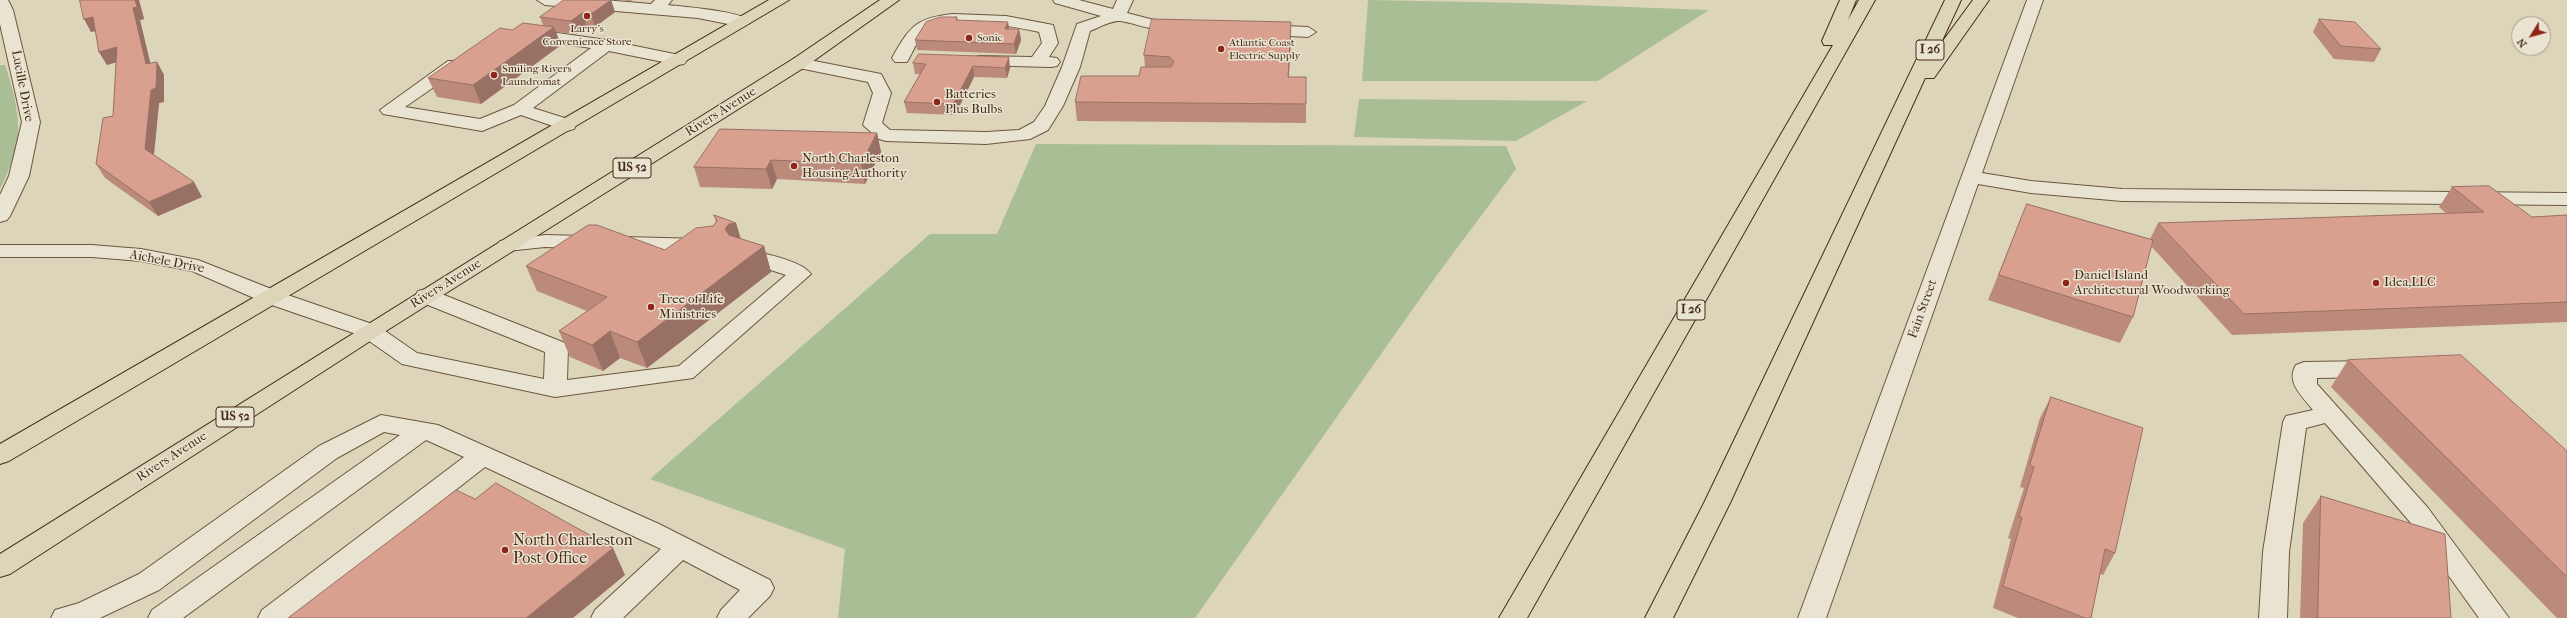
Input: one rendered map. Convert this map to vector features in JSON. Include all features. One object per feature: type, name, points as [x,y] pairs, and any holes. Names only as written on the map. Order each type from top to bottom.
[{"type":"main road","points":[[0,455],[781,0]]},
{"type":"main road","name":"Rivers Avenue","points":[[0,567],[370,331],[799,64],[891,0]]},
{"type":"main road","points":[[1816,90],[1826,50],[1848,0]]},
{"type":"main road","name":"I 26","points":[[1512,618],[1867,0]]},
{"type":"main road","name":"I 26","points":[[1659,618],[1716,504],[1953,0]]},
{"type":"main road","points":[[1906,100],[1936,65],[1981,0]]},
{"type":"street","name":"Lucille Drive","points":[[0,0],[8,55],[31,122],[19,176],[0,216]]},
{"type":"street","points":[[545,0],[660,4],[743,22]]},
{"type":"street","points":[[698,13],[713,0]]},
{"type":"street","points":[[1060,0],[1122,8],[1154,25],[1193,26]]},
{"type":"street","name":"Fain Street","points":[[1812,618],[2035,0]]},
{"type":"street","points":[[875,78],[882,93],[872,125],[886,135],[986,138],[1023,135],[1040,126],[1054,106],[1073,72],[1083,28],[1122,8]]},
{"type":"street","points":[[799,64],[875,78],[908,59],[916,32],[928,23],[954,19],[1028,23],[1047,29],[1050,43],[1037,62]]},
{"type":"street","points":[[1246,29],[1308,32]]},
{"type":"street","points":[[515,32],[606,45],[678,60]]},
{"type":"street","points":[[466,57],[389,110],[482,125],[520,109],[606,45]]},
{"type":"street","points":[[961,60],[1037,62],[1073,72]]},
{"type":"street","points":[[520,109],[567,125]]},
{"type":"street","points":[[1971,177],[2031,187],[2122,195],[2567,199]]},
{"type":"street","points":[[507,245],[544,242],[697,244],[713,246]]},
{"type":"street","name":"Aichele Drive","points":[[0,251],[92,251],[141,255],[198,266],[271,297],[370,331],[410,359],[555,389],[685,373],[800,274],[786,267],[744,255]]},
{"type":"street","points":[[426,296],[557,348],[555,389]]},
{"type":"street","points":[[2397,369],[2304,370],[2306,386],[2418,515],[2495,618]]},
{"type":"street","points":[[2273,618],[2276,552],[2295,422],[2330,414]]},
{"type":"street","points":[[65,618],[86,612],[149,582],[328,452],[381,423],[423,430],[483,456],[680,547],[760,588],[731,618]]},
{"type":"street","points":[[162,618],[423,430]]},
{"type":"street","points":[[272,618],[483,456]]},
{"type":"street","points":[[605,618],[680,547]]},
{"type":"green space","points":[[1368,0],[1522,3],[1709,10],[1598,81],[1362,81]]},
{"type":"green space","points":[[0,65],[5,65],[10,81],[16,107],[18,133],[14,154],[0,189]]},
{"type":"green space","points":[[1359,99],[1587,101],[1516,141],[1354,137]]},
{"type":"green space","points":[[1036,144],[1506,146],[1516,169],[1434,279],[1195,618],[838,618],[845,549],[650,479],[930,234],[997,234]]},
{"type":"building","points":[[80,0],[135,0],[137,7],[133,8],[146,64],[157,62],[156,88],[151,90],[145,149],[194,182],[149,202],[96,164],[103,118],[113,116],[117,47],[99,52],[93,17],[84,19]]},
{"type":"building","points":[[564,0],[611,0],[591,14],[582,13],[571,21],[540,17]]},
{"type":"building","points":[[941,17],[957,17],[956,20],[1008,22],[1005,29],[1019,29],[1014,44],[915,40],[926,22]]},
{"type":"building","points":[[1152,19],[1291,22],[1288,77],[1306,77],[1306,104],[1075,102],[1081,76],[1139,76],[1141,67],[1171,67],[1174,62],[1170,57],[1144,55]]},
{"type":"building","points":[[2319,19],[2355,22],[2381,49],[2341,46]]},
{"type":"building","points":[[523,23],[554,27],[473,85],[428,78],[500,28],[512,30]]},
{"type":"building","points":[[919,54],[1009,57],[1005,68],[973,66],[953,104],[904,102],[926,64],[913,63]]},
{"type":"building","points":[[720,129],[877,133],[861,164],[771,160],[766,169],[694,167]]},
{"type":"building","name":"Idea,LLC","points":[[2489,186],[2532,217],[2567,215],[2567,302],[2244,314],[2158,223],[2484,212],[2452,187]]},
{"type":"building","name":"Daniel Island Architectural Woodworking","points":[[2027,204],[2153,240],[2133,317],[1999,275]]},
{"type":"building","points":[[714,215],[736,223],[729,224],[725,229],[729,235],[764,246],[637,342],[610,331],[592,345],[559,331],[607,297],[526,266],[588,225],[597,225],[665,250],[696,228],[713,226],[717,221]]},
{"type":"building","points":[[2461,355],[2567,451],[2567,577],[2348,360]]},
{"type":"building","points":[[2051,397],[2143,428],[2115,553],[2105,549],[2091,618],[2085,618],[2003,586],[2022,518],[2019,516],[2034,467],[2030,465]]},
{"type":"building","name":"North Charleston Post Office","points":[[496,483],[613,548],[526,618],[288,618],[456,490],[475,499]]},
{"type":"building","points":[[2321,496],[2445,534],[2451,618],[2318,618]]},
{"type":"place","name":"Larry's Convenience Store","points":[[587,16]]},
{"type":"place","name":"Sonic","points":[[969,38]]},
{"type":"place","name":"Atlantic Coast Electric Supply","points":[[1221,49]]},
{"type":"place","name":"Smiling Rivers Laundromat","points":[[494,75]]},
{"type":"place","name":"Batteries Plus Bulbs","points":[[937,102]]},
{"type":"place","name":"North Charleston Housing Authority","points":[[794,166]]},
{"type":"place","name":"Daniel Island Architectural Woodworking","points":[[2066,283]]},
{"type":"place","name":"Idea,LLC","points":[[2376,283]]},
{"type":"place","name":"Tree of Life Ministries","points":[[651,307]]},
{"type":"place","name":"North Charleston Post Office","points":[[505,550]]}]
